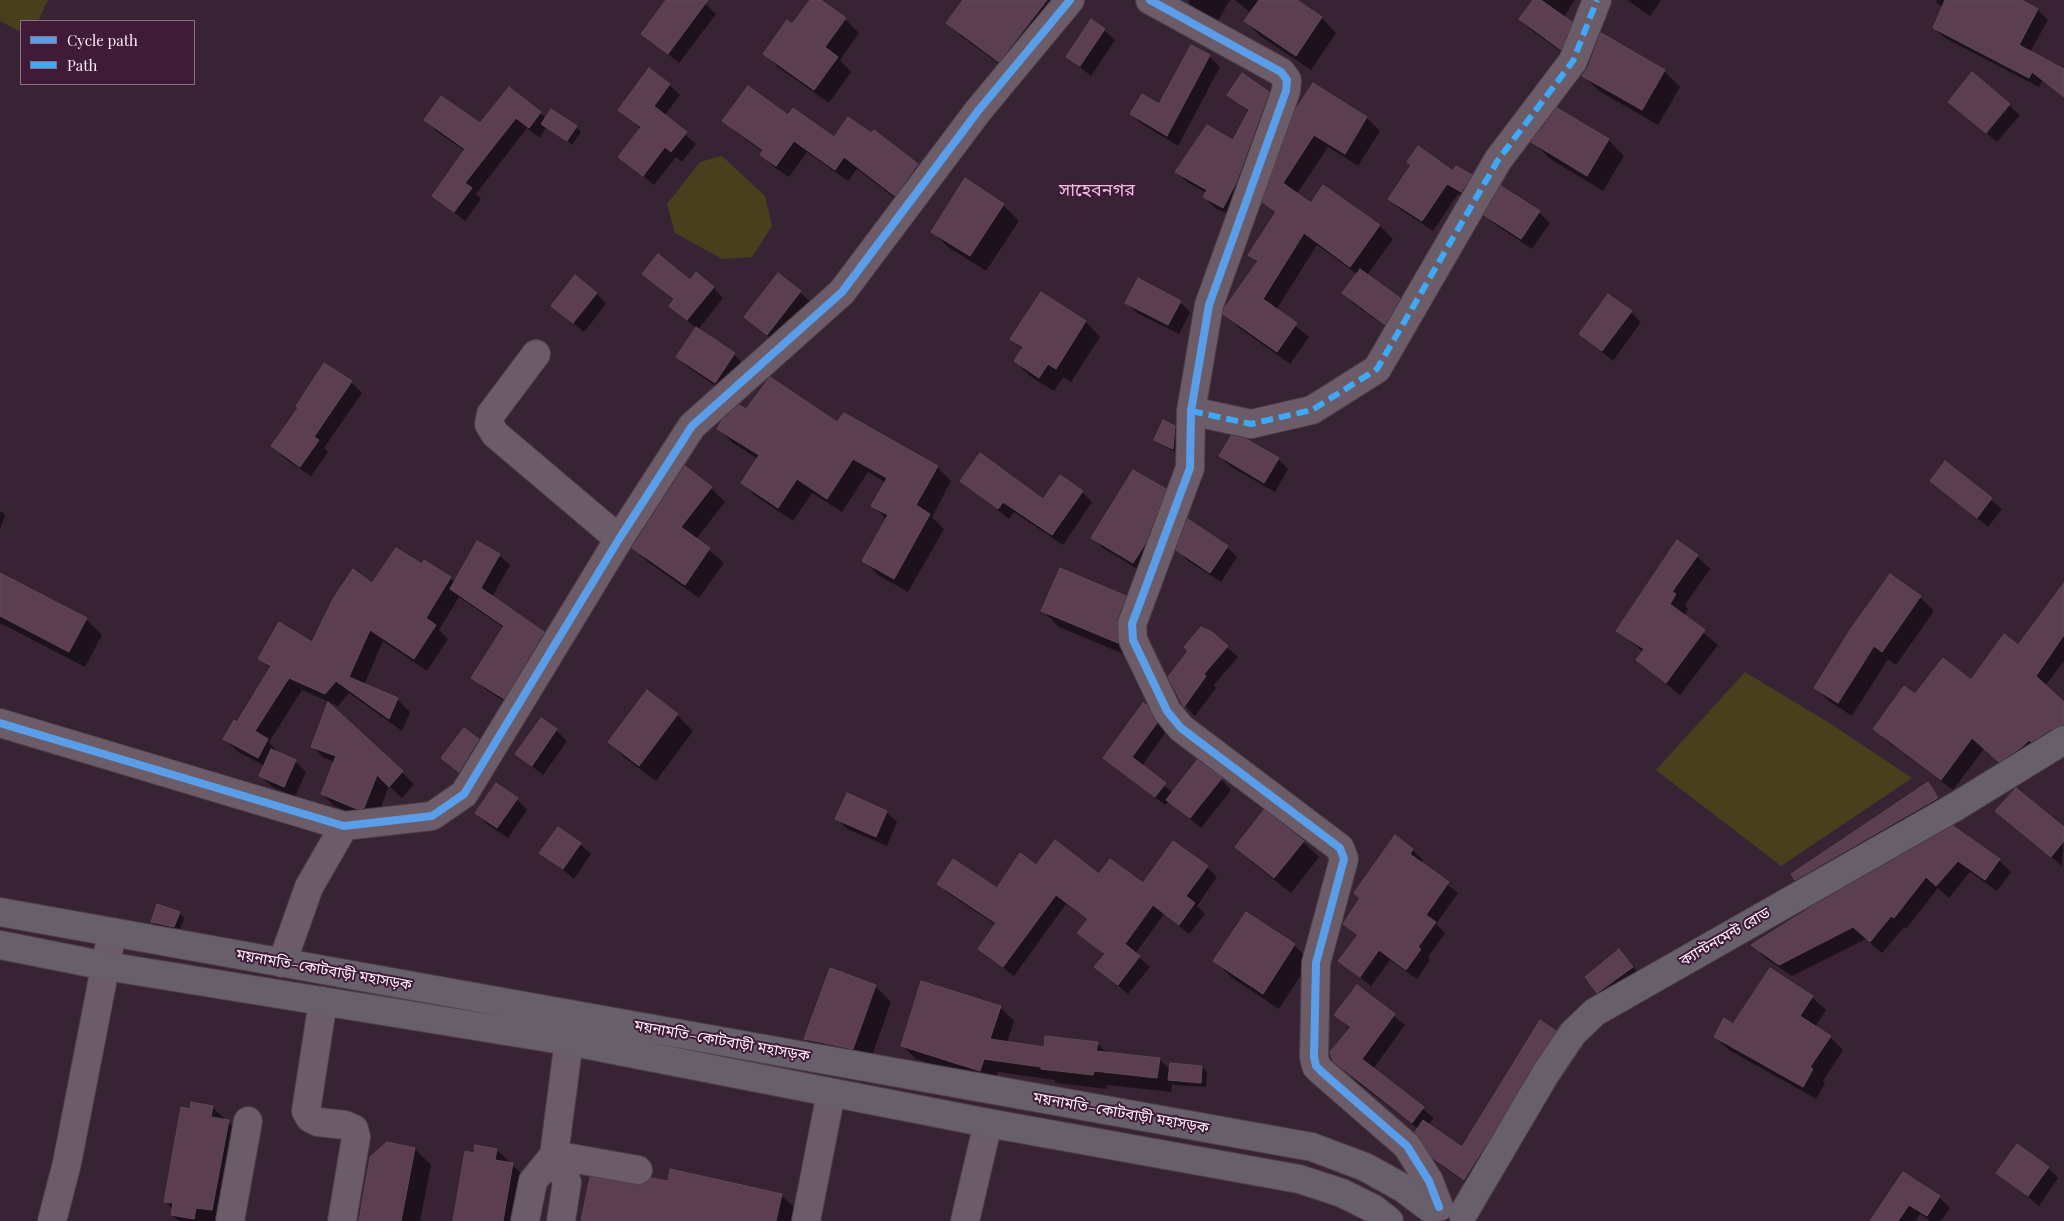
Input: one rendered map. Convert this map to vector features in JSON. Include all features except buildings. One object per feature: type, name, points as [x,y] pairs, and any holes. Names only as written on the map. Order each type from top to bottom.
[{"type":"main road","name":"ক্যান্টনমেন্ট রোড","points":[[1444,1214],[1573,1033],[1595,1012],[1955,807],[2064,740]]},
{"type":"main road","name":"ময়নামতি–কোটবাড়ী মহাসড়ক","points":[[0,912],[1312,1147],[1365,1167],[1444,1214]]},
{"type":"main road","name":"ময়নামতি–কোটবাড়ী মহাসড়ক","points":[[0,946],[106,966],[568,1041],[988,1123],[1299,1179],[1342,1193],[1374,1209],[1389,1221]]},
{"type":"street","points":[[0,723],[344,826],[432,816],[464,794],[619,539],[692,426],[842,292],[978,111],[1070,0]]},
{"type":"street","points":[[1150,0],[1281,72],[1288,80],[1286,91],[1209,306],[1191,411],[1190,468],[1132,624],[1133,640],[1167,711],[1181,728],[1340,848],[1344,859],[1316,964],[1314,1057],[1316,1066],[1407,1146],[1429,1181],[1444,1214]]},
{"type":"street","points":[[1191,411],[1251,424],[1260,422],[1312,410],[1378,368],[1498,160],[1573,61],[1597,0]]},
{"type":"street","points":[[536,354],[492,414],[489,424],[495,434],[619,539]]},
{"type":"street","points":[[282,963],[309,887],[344,826]]},
{"type":"street","points":[[52,1221],[67,1163],[112,932]]},
{"type":"street","points":[[323,1001],[306,1111],[310,1118],[318,1122],[345,1125],[354,1129],[356,1137],[342,1221]]},
{"type":"street","points":[[525,1221],[533,1181],[554,1155],[573,1014]]},
{"type":"street","points":[[806,1221],[831,1093]]},
{"type":"street","points":[[230,1221],[248,1121]]},
{"type":"street","points":[[965,1221],[988,1123]]},
{"type":"street","points":[[554,1155],[638,1170]]},
{"type":"street","points":[[554,1155],[567,1182],[561,1221]]},
{"type":"shaded area","points":[[0,0],[48,0],[38,20],[20,20],[20,31],[0,21]]},
{"type":"shaded area","points":[[722,156],[765,196],[772,226],[752,257],[722,259],[675,233],[667,204],[700,162]]},
{"type":"shaded area","points":[[1745,672],[1831,724],[1912,778],[1781,866],[1656,770]]},
{"type":"marked path","points":[[1191,411],[1251,424],[1312,410],[1377,369],[1498,160],[1573,61],[1597,0]]},
{"type":"cycle path","points":[[0,723],[344,826],[432,816],[464,794],[619,539],[692,426],[842,292],[978,111],[1070,0]]},
{"type":"cycle path","points":[[1150,0],[1281,72],[1287,80],[1286,91],[1209,305],[1191,411],[1190,468],[1132,624],[1133,640],[1167,711],[1181,728],[1340,848],[1344,859],[1316,963],[1314,1057],[1316,1066],[1407,1146],[1429,1181],[1439,1207]]},
{"type":"district","name":"সাহেবনগর","points":[[1097,190]]}]
